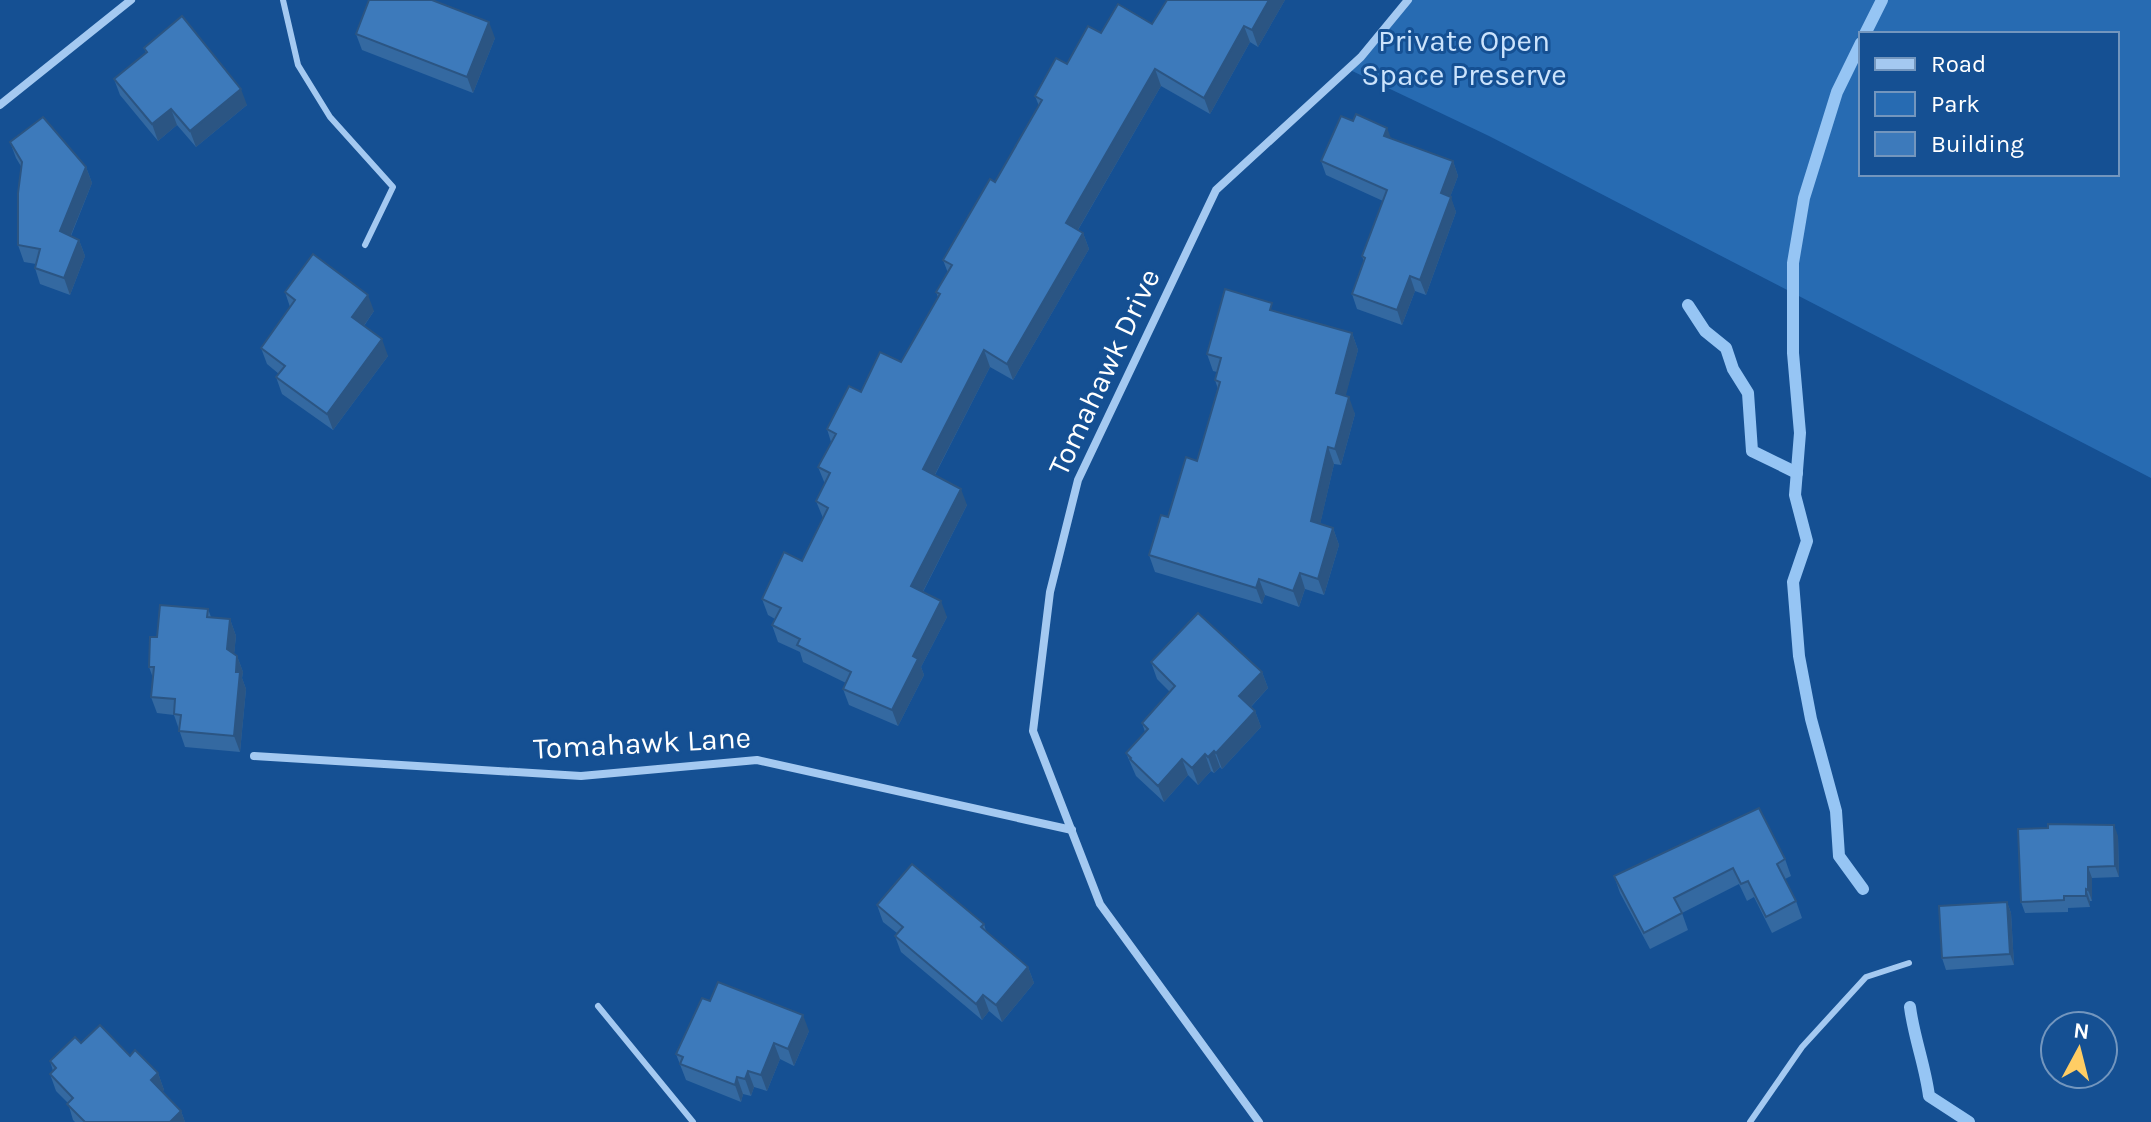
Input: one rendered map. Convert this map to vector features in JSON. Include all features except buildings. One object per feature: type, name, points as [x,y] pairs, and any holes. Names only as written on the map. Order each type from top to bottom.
[{"type":"street","points":[[0,105],[131,0]]},
{"type":"street","name":"Tomahawk Drive","points":[[1259,1122],[1100,904],[1033,731],[1050,592],[1078,480],[1216,190],[1361,57],[1408,0]]},
{"type":"street","name":"Tomahawk Lane","points":[[254,756],[581,776],[757,760],[1072,830]]},
{"type":"lane","points":[[283,0],[298,65],[330,117],[393,187],[365,245]]},
{"type":"lane","points":[[1750,1122],[1802,1047],[1866,977],[1909,963]]},
{"type":"lane","points":[[598,1006],[693,1122]]},
{"type":"green space","name":"Private Open Space Preserve","points":[[1407,0],[2151,0],[2151,478],[1489,136],[1348,69]]},
{"type":"waterway","points":[[1866,32],[1882,0]]},
{"type":"waterway","points":[[1859,47],[1837,92],[1804,198],[1793,263],[1793,353],[1800,433],[1795,495],[1807,541],[1793,582],[1799,656],[1811,719],[1836,811],[1839,856],[1863,889]]},
{"type":"waterway","points":[[1688,305],[1705,331],[1726,348],[1733,369],[1748,393],[1752,451],[1797,473]]},
{"type":"waterway","points":[[1910,1007],[1929,1096],[1969,1122]]}]
